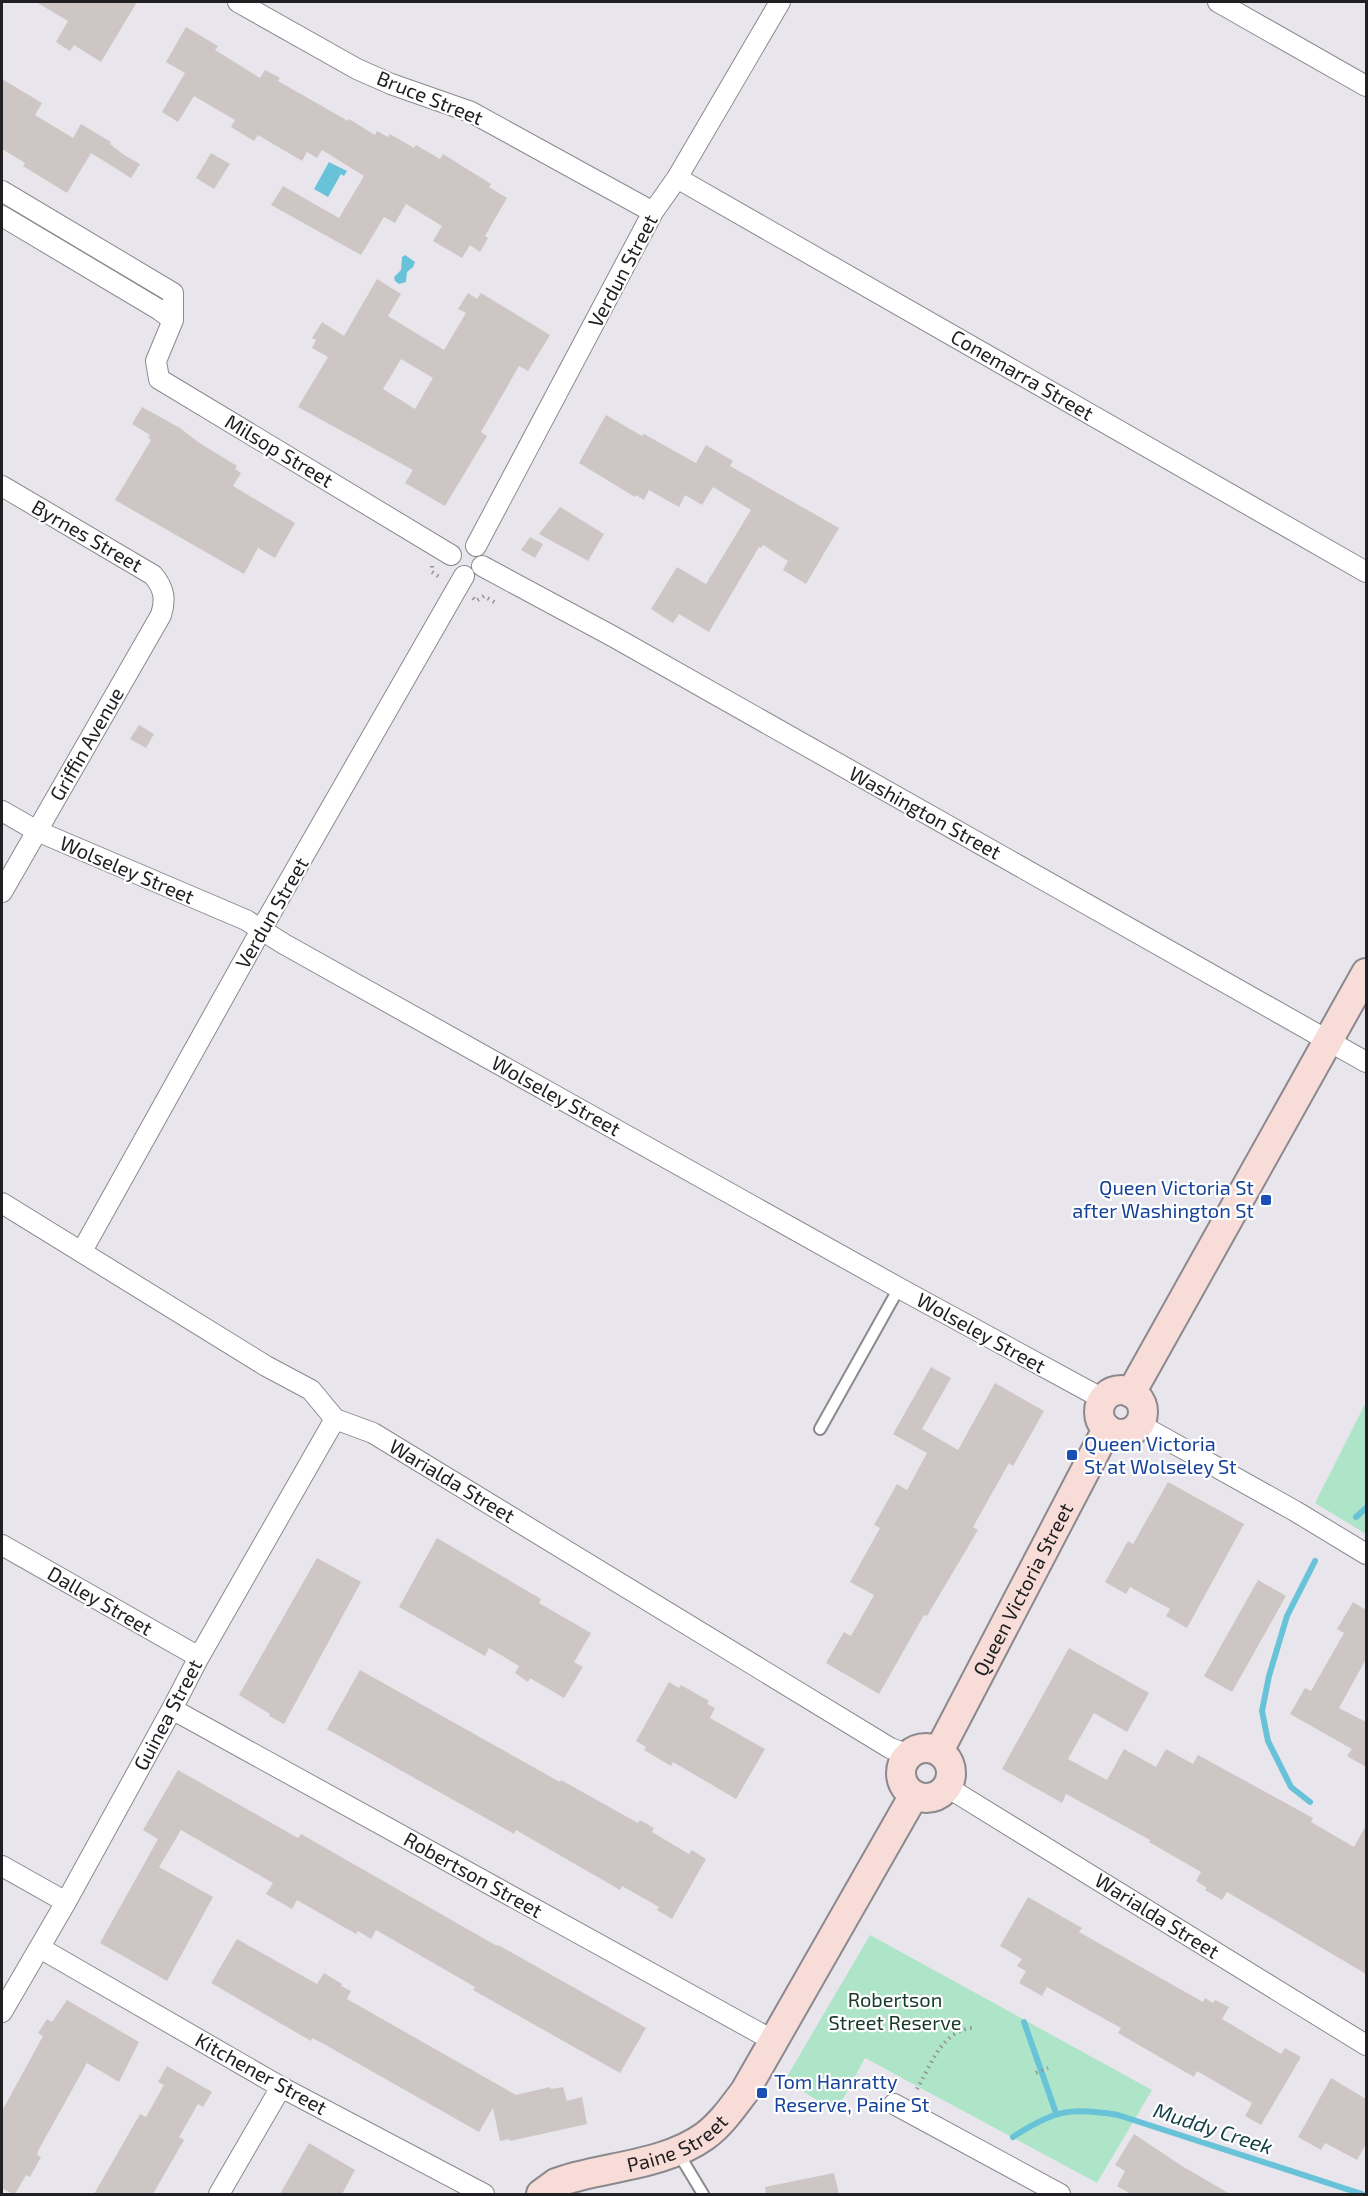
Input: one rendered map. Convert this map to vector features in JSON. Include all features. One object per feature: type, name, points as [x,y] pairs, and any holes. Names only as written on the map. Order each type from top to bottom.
[{"type":"main road","points":[[1131,1393],[1366,973]]},
{"type":"main road","points":[[1125,1390],[1137,1397],[1142,1407],[1139,1424],[1126,1433],[1116,1433],[1107,1429],[1102,1424],[1099,1413],[1103,1399],[1114,1391],[1125,1390]]},
{"type":"main road","name":"Queen Victoria Street","points":[[939,1751],[1107,1429]]},
{"type":"main road","points":[[924,1748],[939,1751],[950,1764],[951,1772],[947,1787],[939,1795],[922,1798],[908,1790],[901,1774],[909,1755],[917,1749],[924,1748]]},
{"type":"main road","points":[[774,2041],[914,1795]]},
{"type":"main road","name":"Paine Street","points":[[541,2194],[556,2183],[568,2178],[660,2157],[704,2137],[730,2112],[774,2041]]},
{"type":"street","name":"Bruce Street","points":[[238,2],[357,69],[391,84],[471,112],[654,212]]},
{"type":"street","name":"Verdun Street","points":[[476,546],[654,212],[677,178],[780,2]]},
{"type":"street","points":[[1218,2],[1366,86]]},
{"type":"street","name":"Conemarra Street","points":[[677,178],[1366,572]]},
{"type":"street","name":"Milsop Street","points":[[2,191],[173,293],[173,320],[156,361],[159,379],[451,555]]},
{"type":"street","points":[[2,216],[173,320]]},
{"type":"street","name":"Byrnes Street","points":[[2,486],[153,575],[159,581],[164,594]]},
{"type":"street","points":[[459,545],[476,546],[483,555],[482,566],[474,575],[464,576],[457,573],[451,565],[451,555],[459,545]]},
{"type":"street","name":"Washington Street","points":[[482,566],[1366,1062]]},
{"type":"street","name":"Verdun Street","points":[[82,1251],[261,930],[464,576]]},
{"type":"street","name":"Griffin Avenue","points":[[2,892],[161,615],[164,594]]},
{"type":"street","name":"Wolseley Street","points":[[2,811],[37,831],[246,920],[899,1288],[1103,1399]]},
{"type":"street","points":[[2,1203],[266,1366],[311,1390],[335,1419]]},
{"type":"street","name":"Guinea Street","points":[[2,2012],[66,1902],[199,1657],[335,1419]]},
{"type":"street","name":"Warialda Street","points":[[335,1419],[373,1433],[890,1748],[909,1755]]},
{"type":"street","points":[[1139,1424],[1295,1511],[1366,1554]]},
{"type":"street","name":"Dalley Street","points":[[2,1545],[199,1657]]},
{"type":"street","name":"Robertson Street","points":[[172,1709],[774,2041]]},
{"type":"street","name":"Warialda Street","points":[[947,1787],[1366,2044]]},
{"type":"street","points":[[2,1866],[66,1902]]},
{"type":"street","name":"Kitchener Street","points":[[40,1948],[281,2087],[484,2194]]},
{"type":"street","points":[[219,2194],[281,2087]]},
{"type":"street","points":[[894,2104],[1060,2194]]},
{"type":"lane","points":[[820,1429],[899,1288]]},
{"type":"lane","points":[[677,2151],[704,2194]]},
{"type":"path","points":[[476,601],[484,596],[495,603]]},
{"type":"path","points":[[917,2089],[948,2038],[962,2029],[973,2028]]},
{"type":"path","points":[[1036,2073],[1048,2068]]},
{"type":"green space","points":[[1366,1402],[1366,1534],[1315,1503]]},
{"type":"green space","name":"Robertson Street Reserve","points":[[870,1935],[1152,2090],[1097,2183],[865,2058],[836,2112],[785,2080]]},
{"type":"water","points":[[329,162],[347,171],[344,176],[341,174],[328,197],[314,189]]},
{"type":"water","points":[[405,255],[415,262],[407,272],[406,282],[399,284],[394,277],[401,270],[402,257]]},
{"type":"building","points":[[36,2],[137,2],[101,62],[74,45],[70,51],[56,42],[68,21]]},
{"type":"building","points":[[186,27],[218,46],[215,50],[260,78],[265,70],[280,78],[278,81],[375,135],[377,131],[388,137],[390,134],[440,159],[443,154],[491,184],[489,187],[507,198],[485,236],[488,238],[480,252],[470,245],[462,258],[433,241],[442,226],[406,204],[395,223],[384,217],[361,255],[271,205],[283,186],[339,218],[364,176],[322,150],[317,158],[307,152],[302,161],[258,135],[254,141],[231,127],[235,120],[194,96],[178,122],[162,112],[185,73],[166,62]]},
{"type":"building","points":[[2,79],[42,103],[35,115],[73,138],[81,124],[111,142],[110,144],[124,155],[140,164],[131,178],[91,153],[67,193],[23,166],[25,163],[2,149]]},
{"type":"building","points":[[211,153],[230,164],[214,189],[196,178]]},
{"type":"building","points":[[377,279],[401,294],[388,316],[444,350],[466,313],[458,309],[468,293],[477,299],[481,293],[550,335],[528,371],[519,366],[481,432],[487,436],[445,506],[405,483],[413,470],[298,407],[328,357],[312,348],[316,340],[312,338],[322,322],[344,336]],"holes":[[[401,359],[433,378],[415,409],[383,389]]]},
{"type":"building","points":[[142,407],[180,428],[237,466],[235,469],[241,473],[233,486],[295,523],[275,558],[258,548],[244,574],[115,500],[151,440],[148,438],[150,435],[132,424]]},
{"type":"building","points":[[606,415],[696,463],[706,445],[733,461],[730,466],[839,528],[806,584],[783,570],[788,561],[763,545],[759,547],[709,632],[679,614],[673,623],[651,609],[677,567],[706,584],[751,510],[713,487],[702,505],[685,495],[679,507],[649,490],[644,500],[636,495],[635,497],[579,463]]},
{"type":"building","points":[[560,507],[604,534],[588,561],[539,534]]},
{"type":"building","points":[[530,537],[543,544],[535,558],[521,550]]},
{"type":"building","points":[[139,725],[154,734],[146,748],[130,739]]},
{"type":"building","points":[[931,1367],[951,1378],[922,1429],[958,1450],[995,1383],[1044,1411],[1013,1466],[1009,1463],[973,1527],[978,1530],[927,1616],[924,1615],[879,1694],[826,1663],[844,1632],[851,1636],[874,1595],[850,1582],[880,1528],[874,1525],[897,1484],[907,1490],[927,1453],[893,1434]]},
{"type":"building","points":[[1168,1482],[1244,1524],[1187,1628],[1166,1616],[1170,1609],[1130,1587],[1126,1594],[1105,1582],[1128,1541],[1133,1544]]},
{"type":"building","points":[[437,1538],[541,1599],[539,1603],[591,1633],[574,1662],[583,1667],[564,1698],[530,1678],[528,1682],[515,1673],[519,1666],[489,1648],[485,1656],[399,1607]]},
{"type":"building","points":[[317,1558],[361,1582],[284,1724],[239,1695]]},
{"type":"building","points":[[1258,1580],[1286,1596],[1232,1692],[1204,1676]]},
{"type":"building","points":[[1353,1602],[1366,1610],[1366,1659],[1339,1708],[1366,1722],[1366,1767],[1347,1756],[1352,1749],[1290,1714],[1305,1688],[1311,1691],[1344,1633],[1337,1629]]},
{"type":"building","points":[[1069,1648],[1149,1693],[1127,1732],[1094,1713],[1068,1759],[1107,1780],[1124,1749],[1156,1767],[1166,1749],[1193,1764],[1198,1755],[1313,1818],[1311,1822],[1354,1847],[1366,1825],[1366,1974],[1227,1892],[1222,1900],[1205,1890],[1207,1888],[1196,1881],[1201,1872],[1149,1842],[1150,1840],[1066,1794],[1062,1803],[1002,1769]]},
{"type":"building","points":[[360,1670],[560,1782],[561,1780],[638,1823],[640,1820],[654,1828],[652,1832],[689,1854],[692,1850],[706,1859],[672,1919],[657,1910],[659,1907],[622,1886],[620,1890],[516,1830],[514,1834],[327,1729]]},
{"type":"building","points":[[669,1682],[679,1688],[681,1685],[709,1701],[707,1704],[715,1708],[710,1718],[765,1749],[736,1799],[673,1762],[671,1766],[644,1750],[646,1747],[636,1741]]},
{"type":"building","points":[[178,1770],[298,1838],[301,1834],[646,2028],[620,2073],[473,1990],[475,1987],[376,1930],[371,1939],[358,1931],[356,1934],[297,1900],[292,1909],[266,1894],[273,1883],[181,1830],[159,1867],[213,1897],[167,1981],[100,1943],[158,1839],[143,1830]]},
{"type":"building","points":[[1028,1897],[1082,1928],[1079,1932],[1203,2002],[1205,1998],[1213,2003],[1215,2000],[1229,2007],[1222,2019],[1281,2054],[1285,2048],[1301,2057],[1261,2125],[1245,2116],[1252,2103],[1197,2071],[1194,2077],[1118,2033],[1121,2028],[1047,1987],[1042,1996],[1019,1983],[1026,1971],[1017,1966],[1022,1959],[1000,1946]]},
{"type":"building","points":[[237,1939],[317,1984],[324,1973],[351,1991],[347,1999],[516,2095],[550,2087],[551,2089],[563,2087],[567,2101],[582,2097],[587,2124],[510,2141],[509,2139],[500,2141],[493,2108],[479,2132],[322,2043],[312,2038],[311,2041],[211,1983]]},
{"type":"building","points":[[67,2000],[139,2042],[119,2082],[87,2063],[39,2149],[37,2155],[41,2157],[30,2177],[26,2175],[13,2194],[2,2188],[2,2111],[43,2036],[38,2033],[47,2019],[52,2022]]},
{"type":"building","points":[[167,2066],[212,2092],[203,2107],[198,2104],[179,2137],[184,2140],[153,2194],[94,2194],[140,2114],[146,2117],[164,2085],[158,2082]]},
{"type":"building","points":[[1331,2078],[1366,2099],[1366,2144],[1357,2160],[1325,2143],[1321,2150],[1298,2137]]},
{"type":"building","points":[[1134,2134],[1230,2194],[1131,2194],[1117,2186],[1125,2171],[1115,2165]]},
{"type":"building","points":[[309,2143],[355,2170],[342,2194],[280,2194]]},
{"type":"building","points":[[834,2173],[839,2194],[766,2194],[765,2187]]},
{"type":"waterway","points":[[1356,1517],[1366,1508]]},
{"type":"waterway","points":[[1310,1802],[1291,1787],[1268,1741],[1262,1711],[1269,1676],[1287,1616],[1315,1561]]},
{"type":"waterway","points":[[1024,2022],[1056,2113]]},
{"type":"waterway","name":"Muddy Creek","points":[[1013,2137],[1040,2121],[1063,2113],[1087,2111],[1118,2115],[1362,2194]]},
{"type":"place","name":"Queen Victoria St after Washington St","points":[[1266,1200]]},
{"type":"place","name":"Queen Victoria St at Wolseley St","points":[[1072,1455]]},
{"type":"place","name":"Tom Hanratty Reserve, Paine St","points":[[762,2093]]}]
